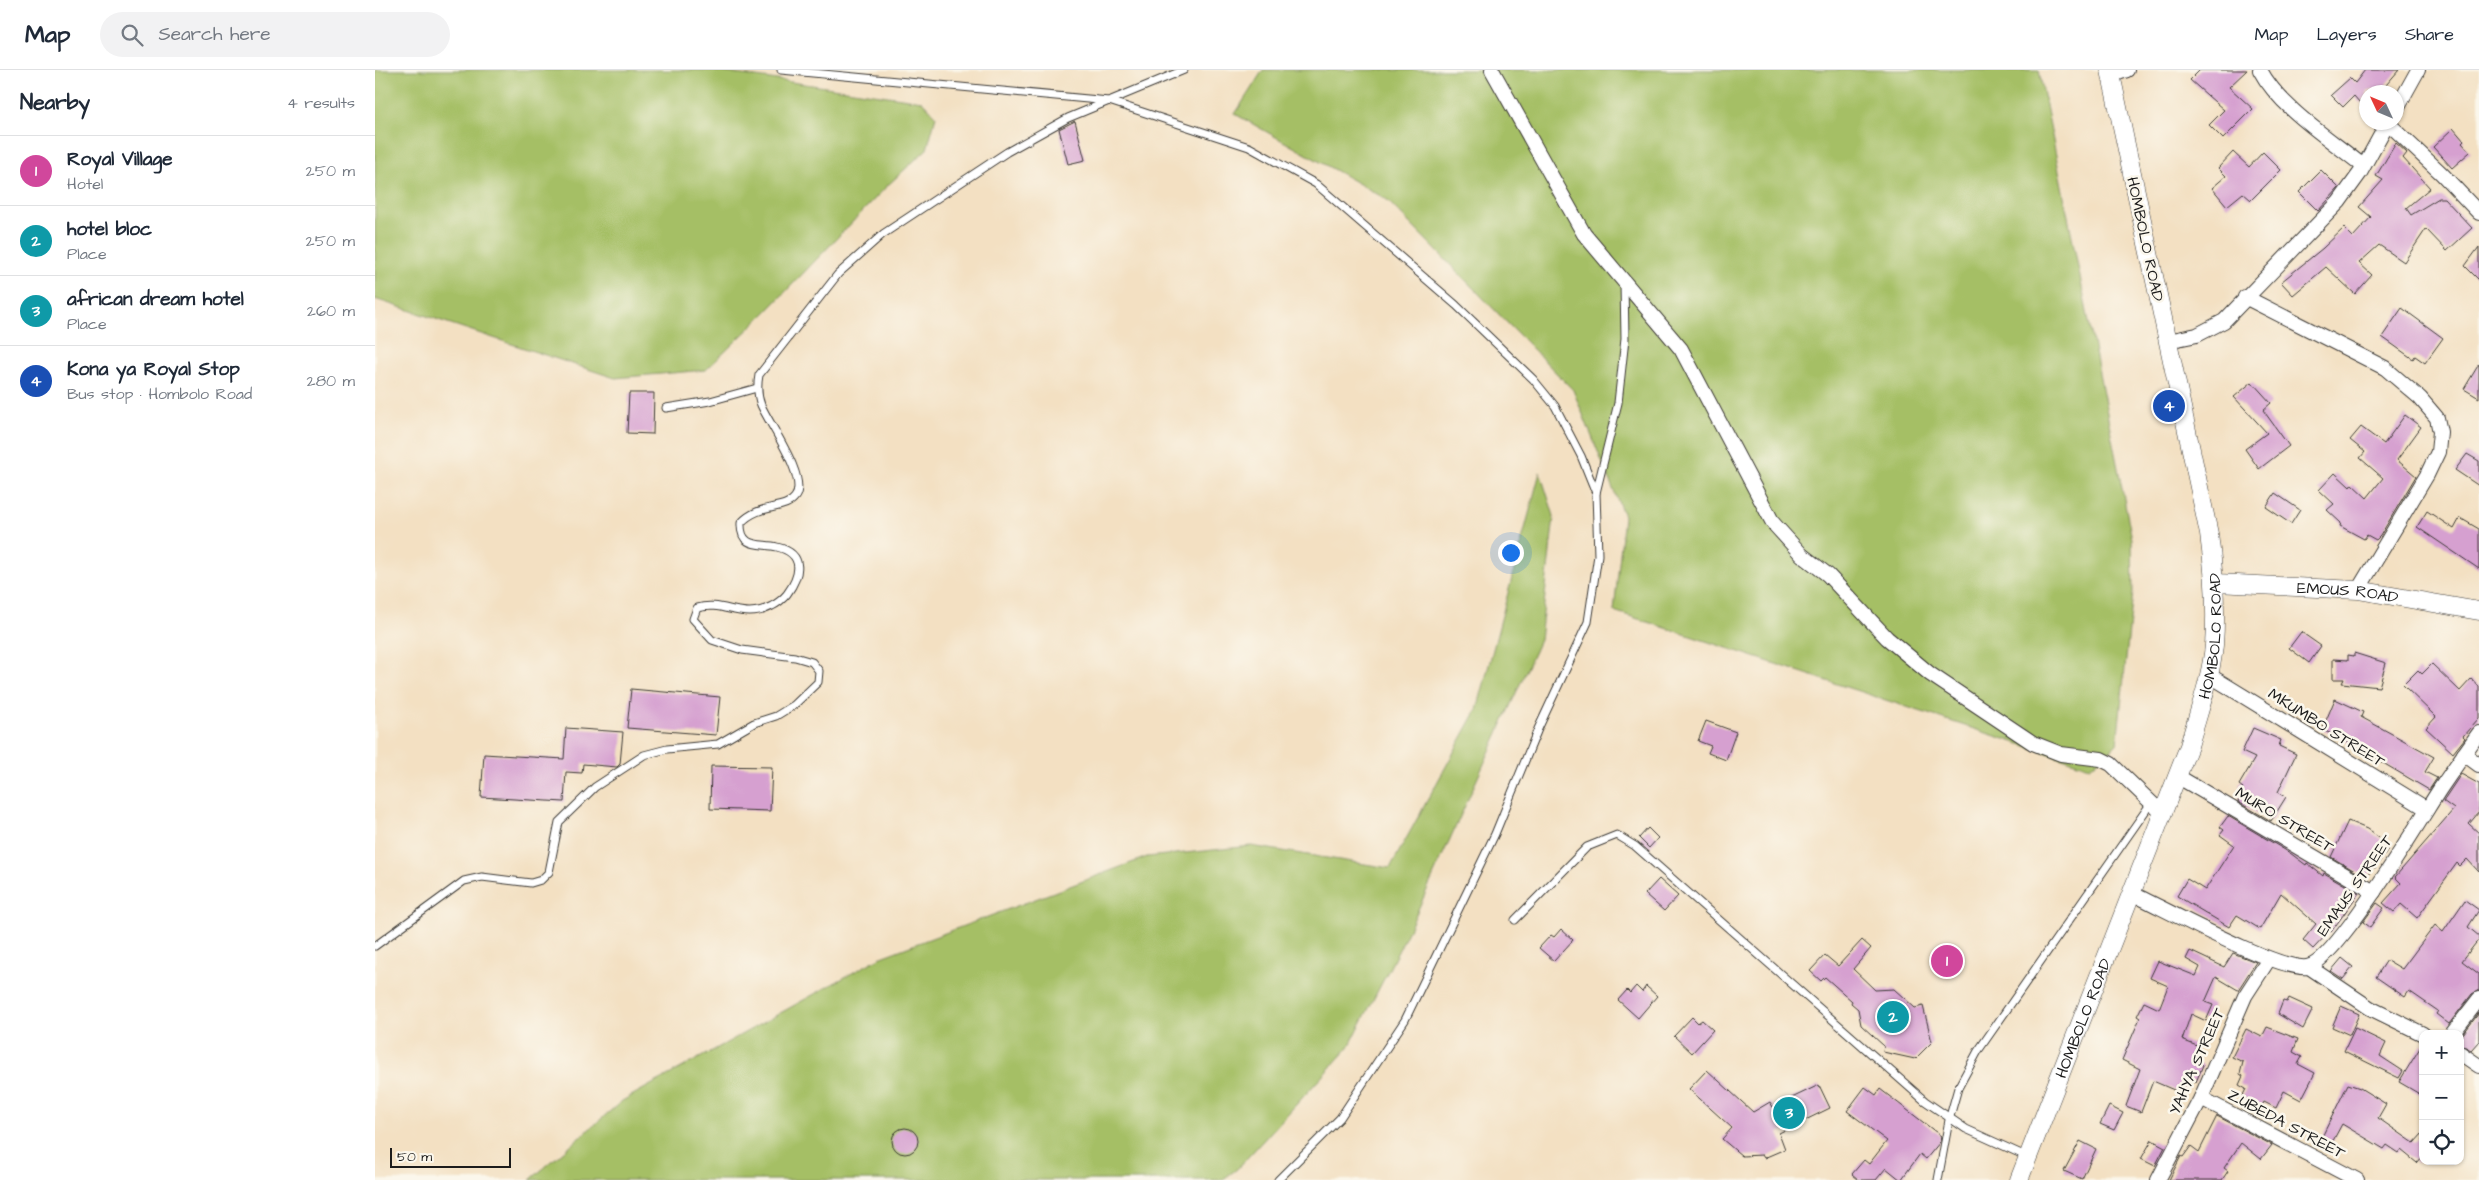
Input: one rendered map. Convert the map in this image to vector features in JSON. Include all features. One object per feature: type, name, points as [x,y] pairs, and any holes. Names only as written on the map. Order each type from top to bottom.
[{"type":"street","points":[[1492,70],[1584,234],[1681,349],[1769,517],[1785,538],[1828,575],[1887,638],[1930,674],[2033,743],[2061,754],[2101,759],[2111,764],[2157,809]]},
{"type":"street","points":[[2260,70],[2268,85],[2282,100],[2363,166]]},
{"type":"street","points":[[2404,95],[2417,70]]},
{"type":"street","name":"HOMBOLO ROAD","points":[[2019,1180],[2133,894],[2157,809],[2177,776],[2189,746],[2209,675],[2214,646],[2216,583],[2209,534],[2168,341],[2116,72]]},
{"type":"street","points":[[2168,341],[2197,335],[2224,322],[2245,297],[2339,202],[2384,130]]},
{"type":"street","points":[[2395,130],[2479,212]]},
{"type":"street","points":[[2245,297],[2385,368],[2420,398],[2437,418],[2440,432],[2438,452],[2427,475],[2358,590]]},
{"type":"street","name":"EMOUS ROAD","points":[[2216,583],[2358,590],[2479,611]]},
{"type":"street","name":"MKUMBO STREET","points":[[2209,675],[2427,809]]},
{"type":"street","name":"EMAUS STREET","points":[[2309,967],[2327,954],[2374,892],[2427,809],[2479,733]]},
{"type":"street","points":[[2464,754],[2479,765]]},
{"type":"street","name":"MURO STREET","points":[[2177,776],[2374,892]]},
{"type":"street","points":[[2133,894],[2269,959],[2295,966],[2309,967],[2370,1008],[2419,1032]]},
{"type":"street","name":"YAHYA STREET","points":[[2158,1180],[2201,1098],[2245,996],[2269,959]]},
{"type":"street","points":[[2455,1030],[2479,1000]]},
{"type":"street","points":[[2464,1056],[2479,1066]]},
{"type":"street","name":"ZUBEDA STREET","points":[[2201,1098],[2357,1180]]},
{"type":"lane","points":[[781,70],[1109,101],[1249,147],[1316,184],[1457,305],[1533,379],[1555,406],[1581,456],[1596,493]]},
{"type":"lane","points":[[375,946],[464,881],[482,877],[531,883],[541,880],[549,872],[559,822],[595,787],[644,755],[667,748],[718,744],[754,723],[776,716],[794,705],[819,682],[819,671],[813,662],[795,657],[742,650],[712,640],[693,619],[697,608],[710,604],[745,613],[762,611],[782,600],[797,580],[797,563],[789,552],[776,547],[757,546],[744,538],[741,530],[741,523],[748,515],[762,509],[789,504],[797,496],[798,485],[784,448],[761,404],[757,388],[759,375],[838,274],[883,234],[1007,152],[1068,118],[1183,70]]},
{"type":"lane","points":[[1278,1180],[1340,1118],[1405,1020],[1495,834],[1538,729],[1588,622],[1598,556],[1596,493],[1619,403],[1625,339],[1624,281]]},
{"type":"lane","points":[[665,408],[710,401],[757,388]]},
{"type":"lane","points":[[1938,1180],[1949,1120],[1958,1088],[1978,1051],[2157,809]]},
{"type":"lane","points":[[1515,920],[1587,847],[1617,835],[1635,846],[1949,1120],[2028,1157]]},
{"type":"green space","points":[[375,70],[708,70],[922,101],[936,116],[927,149],[888,185],[765,313],[706,370],[615,378],[375,299]]},
{"type":"green space","points":[[1263,70],[2039,70],[2132,539],[2133,592],[2117,744],[2090,767],[1614,611],[1624,516],[1573,390],[1386,199],[1235,114]]},
{"type":"green space","points":[[1540,472],[1554,516],[1540,640],[1407,934],[1349,1047],[1237,1169],[1222,1180],[530,1180],[622,1101],[881,957],[1147,857],[1251,846],[1390,868],[1477,710]]},
{"type":"building","points":[[2200,70],[2247,70],[2229,87],[2253,109],[2223,139],[2209,125],[2224,110],[2190,80]]},
{"type":"building","points":[[2365,70],[2399,70],[2386,85],[2359,85],[2359,102],[2354,96],[2343,107],[2331,95],[2350,78],[2355,83]]},
{"type":"building","points":[[1075,121],[1085,160],[1068,164],[1059,129]]},
{"type":"building","points":[[2453,128],[2470,152],[2452,168],[2433,147]]},
{"type":"building","points":[[2396,143],[2407,153],[2403,158],[2430,188],[2406,208],[2411,215],[2439,198],[2444,198],[2472,228],[2447,251],[2426,229],[2404,262],[2379,245],[2359,263],[2372,275],[2355,294],[2326,267],[2293,295],[2281,282],[2323,248],[2344,228],[2353,237],[2371,217],[2359,207],[2383,180],[2376,176]]},
{"type":"building","points":[[2233,152],[2249,167],[2263,152],[2281,170],[2251,200],[2243,193],[2227,206],[2212,188],[2226,176],[2218,168]]},
{"type":"building","points":[[2321,170],[2339,188],[2318,211],[2299,192]]},
{"type":"building","points":[[2479,247],[2479,280],[2465,266]]},
{"type":"building","points":[[2402,308],[2443,338],[2425,363],[2415,356],[2413,359],[2382,337]]},
{"type":"building","points":[[2479,364],[2479,398],[2464,389]]},
{"type":"building","points":[[2252,382],[2271,403],[2263,410],[2289,446],[2259,469],[2245,449],[2267,433],[2234,397]]},
{"type":"building","points":[[629,393],[654,393],[653,434],[627,433]]},
{"type":"building","points":[[2405,415],[2421,427],[2397,460],[2416,476],[2380,536],[2376,540],[2367,535],[2364,539],[2340,526],[2341,523],[2327,510],[2334,504],[2319,490],[2335,473],[2350,487],[2352,484],[2367,498],[2383,478],[2360,458],[2365,452],[2350,440],[2361,427],[2384,444]]},
{"type":"building","points":[[2467,454],[2479,461],[2479,486],[2455,470]]},
{"type":"building","points":[[2275,493],[2300,510],[2291,524],[2266,507]]},
{"type":"building","points":[[2427,511],[2454,529],[2460,518],[2479,529],[2479,569],[2417,527]]},
{"type":"building","points":[[2301,632],[2321,646],[2309,663],[2289,648]]},
{"type":"building","points":[[2354,653],[2386,663],[2379,687],[2342,683],[2344,679],[2333,679],[2333,659],[2348,660],[2348,655],[2354,656]]},
{"type":"building","points":[[2432,664],[2460,691],[2471,679],[2479,686],[2479,718],[2463,736],[2465,738],[2453,753],[2426,728],[2436,717],[2403,685],[2418,670],[2422,674]]},
{"type":"building","points":[[631,689],[720,697],[716,735],[627,728]]},
{"type":"building","points":[[2335,699],[2363,712],[2361,717],[2434,757],[2425,772],[2437,778],[2429,790],[2337,736],[2322,730]]},
{"type":"building","points":[[1706,721],[1736,732],[1726,760],[1708,753],[1711,746],[1698,741]]},
{"type":"building","points":[[566,728],[623,732],[620,764],[617,767],[583,764],[582,773],[566,772],[564,802],[481,797],[484,754],[564,759]]},
{"type":"building","points":[[2253,728],[2281,740],[2279,746],[2296,754],[2278,792],[2286,797],[2271,821],[2238,802],[2240,798],[2238,796],[2243,788],[2239,785],[2255,758],[2242,752]]},
{"type":"building","points":[[711,766],[772,767],[770,811],[710,809]]},
{"type":"building","points":[[2461,774],[2479,784],[2479,812],[2469,824],[2479,833],[2479,872],[2467,859],[2460,866],[2457,863],[2417,918],[2401,904],[2394,912],[2383,903],[2401,883],[2395,877],[2454,809],[2443,801]]},
{"type":"building","points":[[2228,816],[2290,853],[2306,865],[2307,863],[2323,876],[2324,873],[2359,893],[2331,932],[2313,949],[2303,940],[2316,924],[2281,893],[2260,929],[2237,915],[2229,927],[2177,896],[2187,879],[2205,890],[2234,845],[2220,835],[2224,830],[2220,827]]},
{"type":"building","points":[[2348,821],[2367,829],[2390,846],[2375,868],[2372,867],[2367,878],[2331,857]]},
{"type":"building","points":[[1648,828],[1658,838],[1649,848],[1639,838]]},
{"type":"building","points":[[1659,879],[1678,896],[1664,911],[1645,894]]},
{"type":"building","points":[[2465,900],[2479,910],[2468,927],[2479,936],[2479,939],[2462,961],[2479,974],[2479,990],[2472,994],[2449,1024],[2436,1014],[2438,1011],[2409,991],[2405,997],[2376,977],[2387,960],[2402,969],[2435,925],[2443,932]]},
{"type":"building","points":[[2377,903],[2384,908],[2370,927],[2363,922]]},
{"type":"building","points":[[1561,929],[1573,940],[1554,961],[1539,948],[1551,935],[1554,937]]},
{"type":"building","points":[[1862,940],[1871,948],[1853,969],[1875,990],[1894,989],[1915,1008],[1923,1006],[1932,1042],[1915,1059],[1883,1052],[1884,1046],[1861,1025],[1858,1009],[1851,1003],[1852,1001],[1825,977],[1821,981],[1810,971],[1825,955],[1838,966]]},
{"type":"building","points":[[2190,951],[2224,967],[2233,953],[2256,962],[2238,990],[2216,977],[2205,1002],[2213,1005],[2206,1021],[2191,1014],[2182,1040],[2197,1046],[2193,1060],[2203,1065],[2196,1082],[2188,1078],[2181,1093],[2153,1081],[2141,1112],[2126,1106],[2140,1069],[2122,1060],[2140,1018],[2137,1016],[2144,1002],[2159,1009],[2168,986],[2150,978],[2158,961],[2196,976],[2200,967],[2186,959]]},
{"type":"building","points":[[2342,958],[2353,967],[2343,979],[2331,971]]},
{"type":"building","points":[[1636,986],[1642,992],[1646,986],[1657,996],[1638,1018],[1618,1000],[1627,990],[1630,993]]},
{"type":"building","points":[[2289,998],[2313,1009],[2303,1029],[2278,1014],[2283,1001],[2287,1002]]},
{"type":"building","points":[[2341,1006],[2359,1014],[2350,1035],[2332,1027]]},
{"type":"building","points":[[2479,1013],[2479,1041],[2471,1050],[2464,1046],[2464,1033]]},
{"type":"building","points":[[1692,1017],[1698,1023],[1702,1020],[1713,1030],[1692,1053],[1674,1036]]},
{"type":"building","points":[[2267,1027],[2298,1039],[2293,1052],[2302,1057],[2298,1064],[2315,1073],[2301,1100],[2284,1091],[2276,1108],[2264,1102],[2261,1107],[2242,1097],[2246,1089],[2239,1085],[2243,1076],[2240,1074],[2243,1062],[2232,1057],[2246,1029],[2262,1037]]},
{"type":"building","points":[[2355,1028],[2386,1043],[2380,1056],[2403,1071],[2399,1078],[2344,1051]]},
{"type":"building","points":[[2419,1050],[2419,1094],[2399,1082]]},
{"type":"building","points":[[1707,1070],[1753,1112],[1770,1102],[1773,1107],[1819,1085],[1830,1108],[1779,1133],[1785,1149],[1764,1158],[1762,1155],[1742,1156],[1722,1139],[1732,1128],[1689,1089]]},
{"type":"building","points":[[2348,1084],[2360,1088],[2386,1104],[2378,1118],[2414,1143],[2419,1137],[2419,1161],[2417,1163],[2401,1150],[2399,1153],[2387,1145],[2384,1149],[2342,1124],[2328,1150],[2318,1145]]},
{"type":"building","points":[[1865,1087],[1876,1095],[1880,1089],[1941,1136],[1940,1142],[1926,1159],[1920,1154],[1901,1180],[1886,1168],[1876,1180],[1859,1180],[1852,1174],[1864,1160],[1869,1164],[1887,1141],[1847,1111]]},
{"type":"building","points":[[2109,1106],[2123,1113],[2114,1130],[2100,1124]]},
{"type":"building","points":[[2217,1116],[2272,1145],[2261,1159],[2241,1143],[2224,1168],[2228,1171],[2222,1180],[2169,1180],[2181,1156],[2183,1157],[2191,1146],[2199,1152]]},
{"type":"building","points":[[905,1128],[914,1132],[918,1141],[914,1150],[905,1154],[896,1150],[892,1141],[896,1132]]},
{"type":"building","points":[[2152,1140],[2165,1147],[2155,1166],[2141,1159]]},
{"type":"building","points":[[2080,1141],[2096,1149],[2082,1179],[2064,1171]]},
{"type":"place","name":"Kona ya Royal Stop","points":[[2169,406]]},
{"type":"place","name":"Royal Village","points":[[1947,961]]},
{"type":"place","name":"hotel bloc","points":[[1893,1017]]},
{"type":"place","name":"african dream hotel","points":[[1789,1113]]}]
